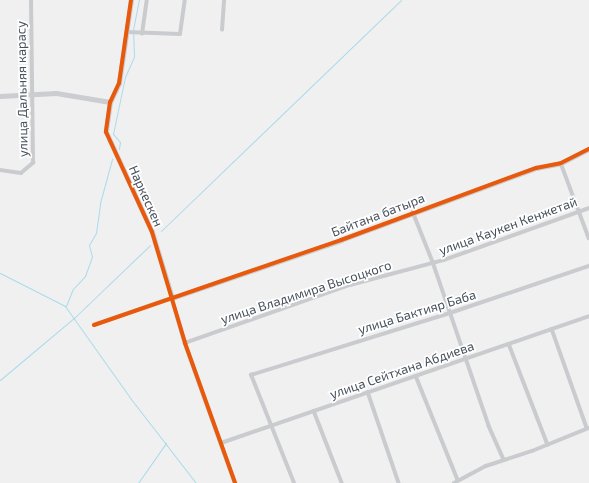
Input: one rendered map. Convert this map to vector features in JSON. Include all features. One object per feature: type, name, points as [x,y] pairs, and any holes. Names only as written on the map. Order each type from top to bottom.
[{"type":"street","name":"улица Дальняя карасу","points":[[0,170],[21,173],[33,163],[31,0]]},
{"type":"street","name":"Наркескен","points":[[132,0],[119,83],[110,102],[106,132],[152,232],[172,298]]},
{"type":"street","points":[[140,34],[147,0]]},
{"type":"street","points":[[127,32],[140,34],[180,34],[185,0]]},
{"type":"street","points":[[222,30],[224,0]]},
{"type":"street","points":[[0,96],[56,93],[110,102]]},
{"type":"street","name":"Байтана батыра","points":[[172,298],[341,240],[536,168],[561,163],[589,149]]},
{"type":"street","points":[[561,163],[589,238]]},
{"type":"street","name":"улица Каукен Кенжетай","points":[[433,262],[589,208]]},
{"type":"street","points":[[414,212],[433,262],[465,359],[504,460]]},
{"type":"street","name":"улица Владимира Высоцкого","points":[[185,343],[350,285],[433,262]]},
{"type":"street","name":"улица Бактияр Баба","points":[[269,426],[251,375],[450,313],[589,266]]},
{"type":"street","points":[[94,325],[172,298],[185,343],[235,483]]},
{"type":"street","name":"улица Сейтхана Абдиева","points":[[221,443],[589,316]]},
{"type":"street","points":[[454,483],[486,466],[588,428],[552,329]]},
{"type":"street","points":[[509,344],[548,444]]},
{"type":"street","points":[[416,376],[458,480]]},
{"type":"street","points":[[368,392],[399,483]]},
{"type":"street","points":[[314,411],[342,483]]},
{"type":"street","points":[[269,426],[294,483]]},
{"type":"waterway","points":[[133,30],[139,0]]},
{"type":"waterway","points":[[161,231],[401,0]]},
{"type":"waterway","points":[[119,149],[120,142],[113,134],[125,77],[134,57],[133,34]]},
{"type":"waterway","points":[[66,306],[73,289],[85,276],[92,257],[89,245],[96,233],[100,203],[112,159]]},
{"type":"waterway","points":[[0,380],[74,318],[150,245]]},
{"type":"waterway","points":[[0,273],[65,306],[131,399],[196,483]]},
{"type":"waterway","points":[[138,483],[166,443]]},
{"type":"cycle path","points":[[131,0],[119,83],[110,102],[106,132],[152,232],[185,343],[235,483]]},
{"type":"cycle path","points":[[94,325],[341,240],[536,168],[561,163],[589,149]]}]
